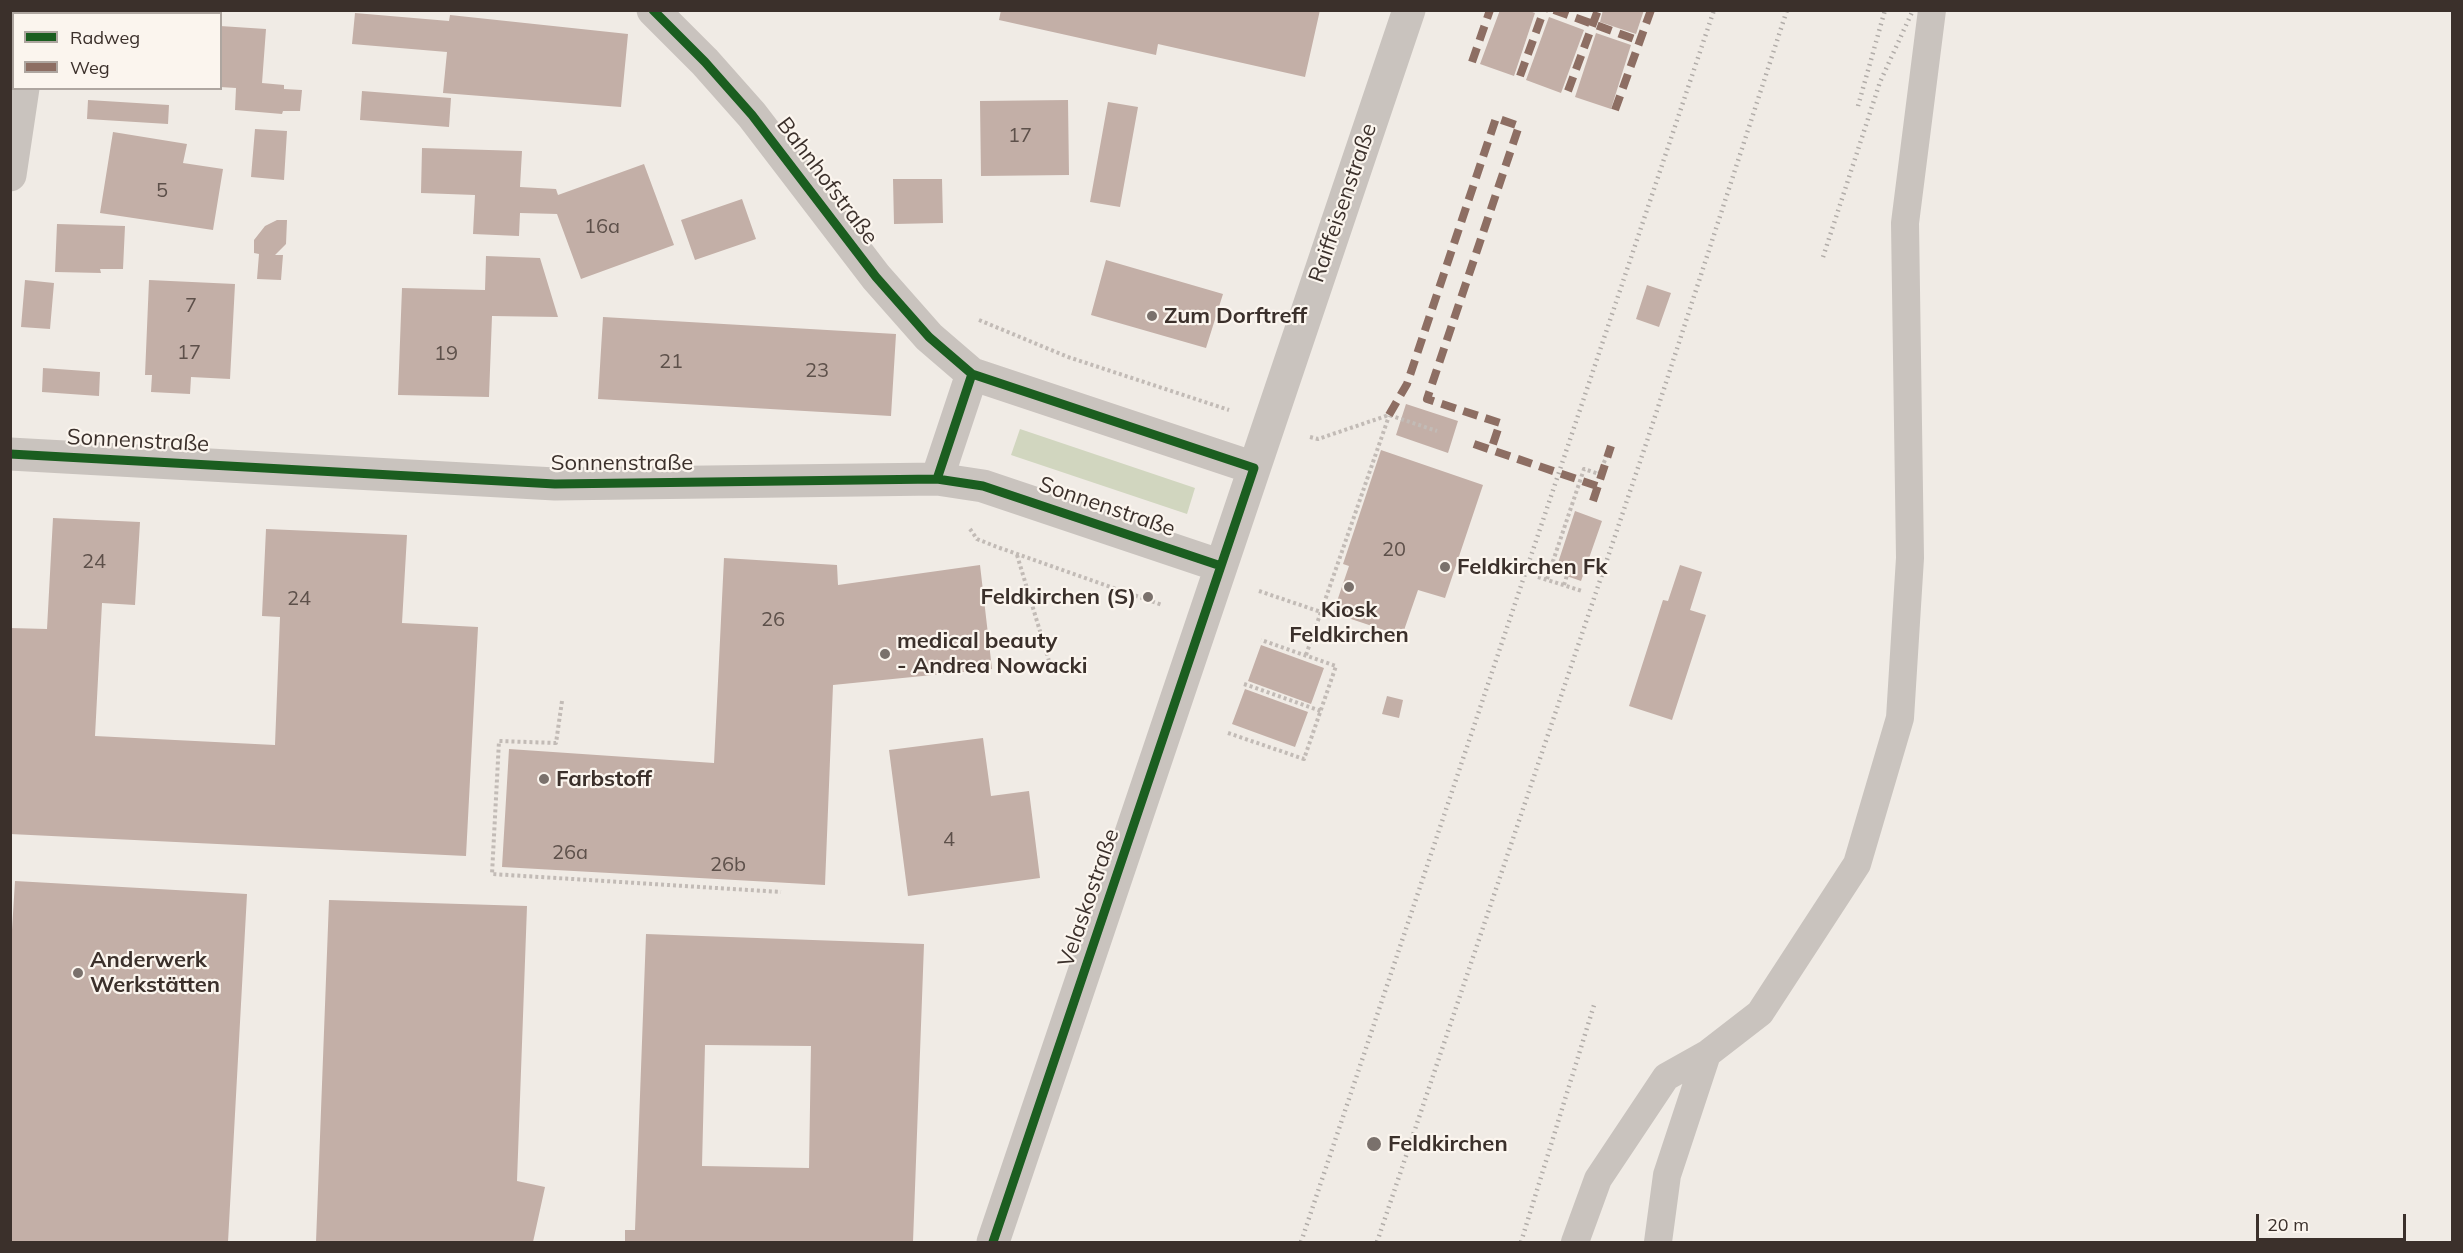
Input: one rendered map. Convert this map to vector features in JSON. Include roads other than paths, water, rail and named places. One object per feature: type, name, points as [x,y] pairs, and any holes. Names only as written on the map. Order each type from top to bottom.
[{"type":"street","name":"Bahnhofstraße","points":[[653,10],[705,62],[752,115],[876,277],[929,337],[972,374],[1254,468]]},
{"type":"street","name":"Raiffeisenstraße","points":[[1219,571],[1408,10]]},
{"type":"street","points":[[10,175],[23,90]]},
{"type":"street","points":[[937,478],[972,374]]},
{"type":"street","name":"Sonnenstraße","points":[[10,454],[555,484],[937,478],[983,486],[1219,571]]},
{"type":"street","name":"Velaskostraße","points":[[993,1242],[1219,571]]},
{"type":"lane","points":[[1575,1242],[1598,1179],[1666,1077],[1707,1054],[1760,1013],[1857,864],[1900,718],[1910,558],[1905,223],[1932,10]]},
{"type":"lane","points":[[1658,1242],[1666,1175],[1707,1054]]},
{"type":"railway","points":[[1301,1242],[1714,10]]},
{"type":"railway","points":[[1377,1242],[1647,441],[1787,10]]},
{"type":"railway","points":[[1858,106],[1885,10]]},
{"type":"railway","points":[[1823,257],[1880,82],[1913,10]]},
{"type":"railway","points":[[1521,1242],[1595,1002]]},
{"type":"place","name":"Zum Dorftreff","points":[[1152,316]]},
{"type":"place","name":"Feldkirchen Fk","points":[[1445,567]]},
{"type":"place","name":"Kiosk Feldkirchen","points":[[1349,587]]},
{"type":"place","name":"Feldkirchen (S)","points":[[1148,597]]},
{"type":"place","name":"medical beauty - Andrea Nowacki","points":[[885,654]]},
{"type":"place","name":"Farbstoff","points":[[544,779]]},
{"type":"place","name":"Anderwerk Werkstätten","points":[[78,973]]},
{"type":"place","name":"Feldkirchen","points":[[1374,1144]]}]
